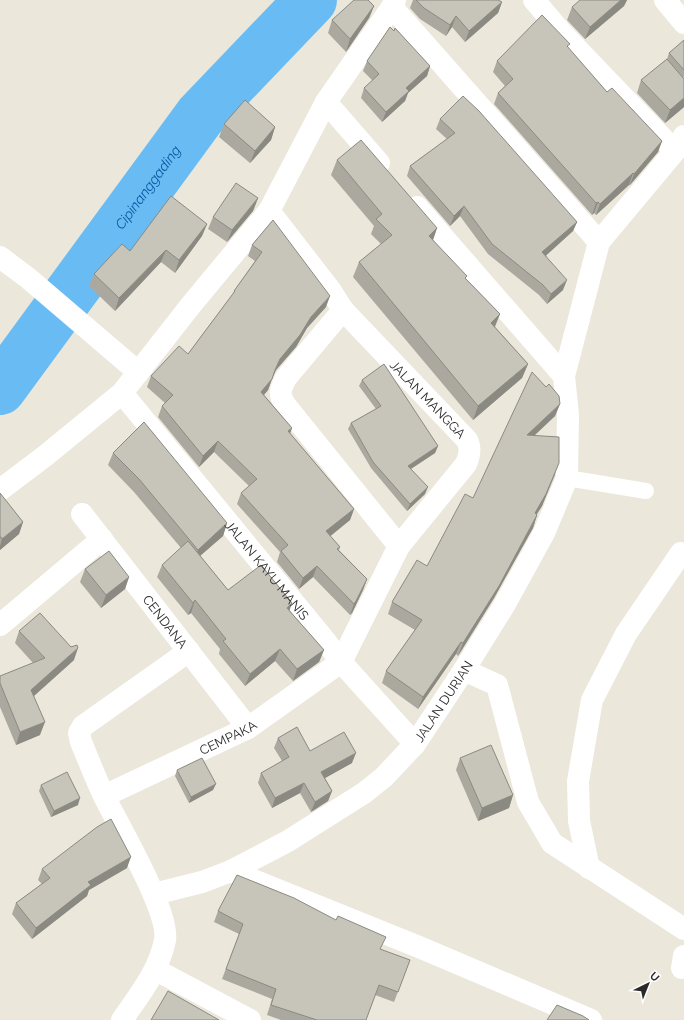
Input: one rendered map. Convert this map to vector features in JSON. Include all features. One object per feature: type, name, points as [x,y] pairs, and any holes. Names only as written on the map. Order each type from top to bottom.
[{"type":"street","points":[[534,0],[561,32],[680,144],[599,242],[564,376]]},
{"type":"street","points":[[665,0],[684,23]]},
{"type":"street","points":[[0,490],[45,456],[122,393],[191,305],[269,211],[326,102],[393,4],[599,242]]},
{"type":"street","points":[[326,102],[564,376]]},
{"type":"street","name":"JALAN MANGGA","points":[[269,211],[331,291],[343,310],[467,440],[470,445],[469,457],[466,464],[399,546],[341,662]]},
{"type":"street","points":[[0,257],[28,278],[138,372]]},
{"type":"street","points":[[343,310],[286,378],[280,389],[281,398],[399,546]]},
{"type":"street","name":"JALAN DURIAN","points":[[154,894],[202,882],[231,871],[288,841],[364,793],[384,777],[415,744],[464,670],[505,604],[544,533],[567,478],[568,415],[564,376]]},
{"type":"street","name":"JALAN KAYU MANIS","points":[[122,393],[341,662],[415,744]]},
{"type":"street","name":"CENDANA","points":[[82,514],[248,728]]},
{"type":"street","points":[[0,625],[102,539]]},
{"type":"street","points":[[589,868],[579,821],[578,781],[592,700],[626,634],[681,554]]},
{"type":"street","points":[[122,1020],[156,970],[165,939],[162,915],[154,894],[104,796],[81,742],[79,733],[83,726],[189,650]]},
{"type":"street","name":"CEMPAKA","points":[[104,796],[248,728],[341,662]]},
{"type":"street","points":[[464,670],[497,685],[528,802],[552,843],[684,929]]},
{"type":"street","points":[[231,871],[419,947],[591,1020]]},
{"type":"street","points":[[156,970],[250,1020]]},
{"type":"lane","points":[[567,478],[646,491]]},
{"type":"building","points":[[354,0],[368,0],[374,6],[350,39],[332,20]]},
{"type":"building","points":[[416,0],[498,0],[502,2],[469,31],[456,16],[450,25],[424,8]]},
{"type":"building","points":[[580,0],[621,0],[590,27],[572,7]]},
{"type":"building","points":[[542,15],[570,44],[567,46],[607,92],[612,88],[662,141],[634,174],[633,173],[600,204],[598,202],[596,203],[498,93],[513,79],[497,61]]},
{"type":"building","points":[[390,27],[394,31],[395,28],[430,66],[406,88],[409,91],[386,112],[364,88],[379,74],[367,61]]},
{"type":"building","points":[[684,40],[684,70],[669,53]]},
{"type":"building","points":[[667,59],[684,79],[684,98],[670,110],[641,80]]},
{"type":"building","points":[[463,96],[479,111],[577,222],[542,252],[567,280],[551,294],[543,285],[492,244],[464,206],[454,216],[410,166],[455,133],[440,119]]},
{"type":"building","points":[[245,100],[275,127],[255,151],[224,124]]},
{"type":"building","points":[[361,140],[437,228],[429,236],[467,276],[465,278],[500,314],[491,323],[528,364],[478,406],[359,262],[392,235],[376,219],[382,214],[337,160]]},
{"type":"building","points":[[236,183],[258,198],[232,230],[213,217]]},
{"type":"building","points":[[171,196],[207,224],[179,260],[166,250],[119,298],[94,274],[122,244],[130,251]]},
{"type":"building","points":[[273,220],[330,296],[311,317],[300,335],[280,359],[272,379],[261,392],[292,428],[288,431],[354,509],[326,531],[340,547],[337,549],[367,579],[354,604],[317,566],[303,578],[281,551],[288,545],[241,493],[257,479],[218,441],[203,456],[162,406],[173,395],[151,376],[179,346],[188,354],[262,252],[252,245]]},
{"type":"building","points":[[384,364],[438,446],[408,466],[428,487],[410,504],[373,462],[351,423],[381,406],[362,380]]},
{"type":"building","points":[[532,372],[546,387],[549,384],[559,396],[560,404],[527,435],[559,437],[559,463],[546,494],[535,513],[537,515],[499,586],[463,643],[461,642],[423,697],[386,671],[422,620],[392,602],[417,560],[427,566],[465,494],[473,498]]},
{"type":"building","points":[[144,422],[227,523],[198,550],[139,479],[113,453]]},
{"type":"building","points":[[0,493],[23,522],[2,539],[0,537]]},
{"type":"building","points":[[188,541],[228,590],[261,565],[292,603],[287,608],[324,650],[297,669],[280,649],[250,674],[223,641],[226,639],[195,600],[193,603],[162,565]]},
{"type":"building","points":[[109,551],[129,577],[106,595],[85,569]]},
{"type":"building","points":[[40,613],[71,647],[77,645],[78,648],[31,690],[45,722],[20,732],[0,683],[0,676],[45,658],[19,631]]},
{"type":"building","points":[[297,727],[310,751],[344,732],[356,753],[321,772],[332,791],[315,802],[304,783],[275,798],[261,773],[289,757],[278,738]]},
{"type":"building","points":[[491,745],[513,795],[482,808],[460,758]]},
{"type":"building","points":[[202,758],[216,784],[191,797],[177,770]]},
{"type":"building","points":[[67,772],[80,798],[54,811],[41,785]]},
{"type":"building","points":[[111,819],[131,857],[88,882],[91,885],[36,928],[16,903],[50,878],[42,869],[97,827]]},
{"type":"building","points":[[237,875],[294,898],[336,920],[338,916],[386,937],[380,949],[410,960],[398,992],[379,985],[366,1020],[317,1020],[271,1005],[276,989],[226,969],[243,924],[218,911]]},
{"type":"building","points":[[168,991],[219,1020],[151,1020]]},
{"type":"building","points":[[557,1005],[583,1016],[589,1020],[547,1020]]},
{"type":"waterway","name":"Cipinanggading","points":[[0,389],[200,116],[311,0]]}]
